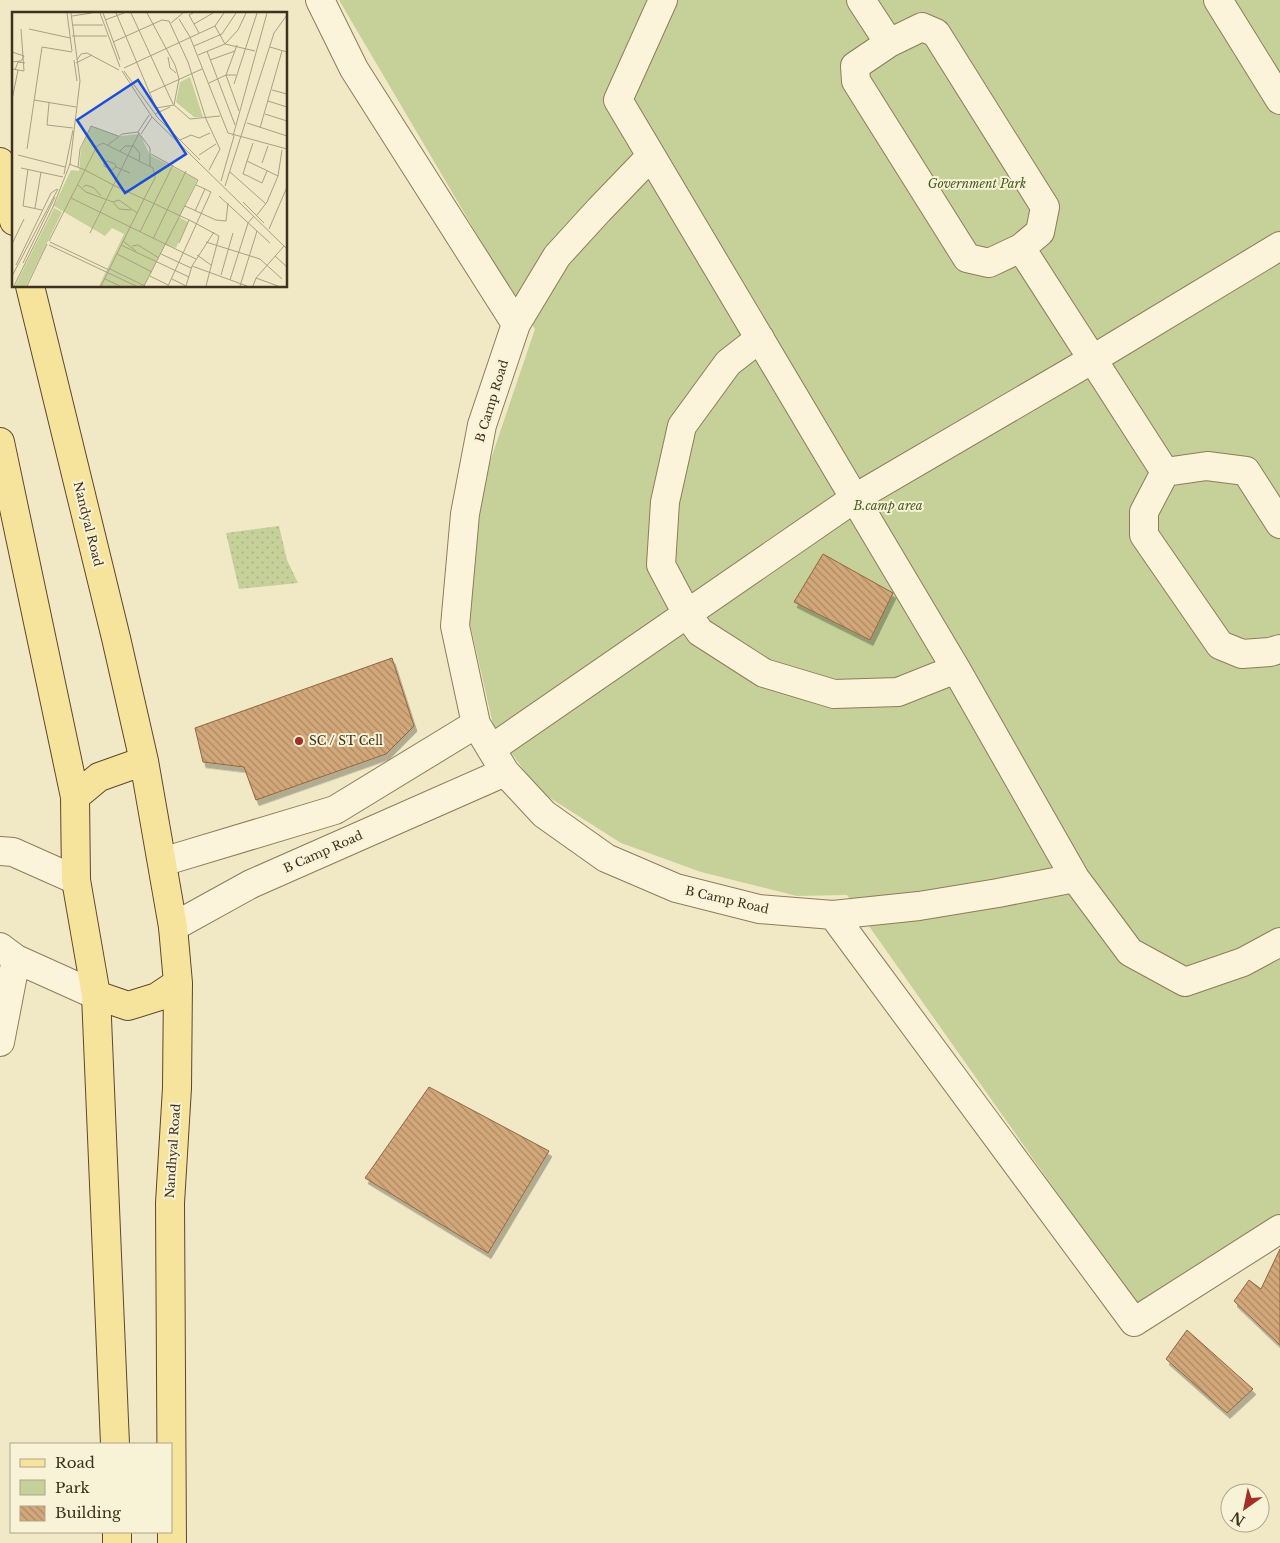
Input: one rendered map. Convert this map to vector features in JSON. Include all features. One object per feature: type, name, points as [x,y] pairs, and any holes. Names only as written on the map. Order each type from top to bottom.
[{"type":"main road","points":[[0,162],[12,213]]},
{"type":"main road","name":"Nandyal Road","points":[[30,288],[144,761]]},
{"type":"main road","points":[[0,442],[74,797],[76,880],[96,995],[115,1443]]},
{"type":"main road","points":[[74,797],[99,777],[144,761]]},
{"type":"main road","name":"Nandhyal Road","points":[[144,761],[173,927],[178,983],[177,1088],[170,1203],[171,1443]]},
{"type":"main road","points":[[96,995],[128,1006],[157,997],[178,983]]},
{"type":"street","points":[[320,0],[354,69],[516,324]]},
{"type":"street","points":[[663,0],[618,100],[956,669],[1075,878],[1130,952],[1185,982],[1244,962],[1280,942]]},
{"type":"street","points":[[861,0],[889,43]]},
{"type":"street","points":[[1218,0],[1280,100]]},
{"type":"street","points":[[922,27],[936,33],[1045,207],[1040,232],[1021,248],[989,262],[967,258],[856,80],[856,66],[889,43],[922,27]]},
{"type":"street","name":"B Camp Road","points":[[651,156],[557,256],[516,324],[482,425],[465,514],[456,626],[476,724],[504,772],[544,814],[606,858],[676,888],[759,909],[833,915],[919,906],[1075,878]]},
{"type":"street","points":[[491,749],[855,498],[1093,359],[1280,246]]},
{"type":"street","points":[[1021,248],[1165,472]]},
{"type":"street","points":[[760,338],[728,363],[682,426],[665,502],[661,565],[687,614],[700,632],[764,674],[834,694],[898,692],[956,669]]},
{"type":"street","points":[[1165,472],[1207,466],[1246,471],[1280,524]]},
{"type":"street","points":[[1165,472],[1144,512],[1144,535],[1220,645],[1242,654],[1270,652],[1280,649]]},
{"type":"street","points":[[162,862],[335,810],[476,724]]},
{"type":"street","name":"B Camp Road","points":[[173,927],[251,884],[504,772]]},
{"type":"street","points":[[0,851],[13,852],[76,880]]},
{"type":"street","points":[[833,915],[1134,1322],[1280,1229]]},
{"type":"street","points":[[0,1042],[8,953],[96,995]]},
{"type":"green space","name":"B.camp area","points":[[339,0],[1280,0],[1280,1218],[1137,1306],[847,895],[797,896],[701,872],[621,843],[539,791],[494,729],[468,615],[479,494],[535,329],[512,294]]},
{"type":"green space","points":[[279,526],[287,560],[298,583],[239,589],[226,533]]},
{"type":"building","points":[[823,554],[893,593],[870,640],[794,602]]},
{"type":"building","name":"SC / ST Cell","points":[[392,658],[414,726],[386,754],[256,800],[244,767],[203,762],[195,728]]},
{"type":"building","points":[[429,1087],[549,1151],[488,1253],[365,1178]]},
{"type":"building","points":[[1280,1249],[1280,1345],[1234,1301],[1249,1280],[1261,1289]]},
{"type":"building","points":[[1187,1330],[1253,1389],[1227,1413],[1166,1359]]},
{"type":"place","name":"SC / ST Cell","points":[[299,741]]},
{"type":"park label","name":"Government Park","points":[[977,184]]}]
